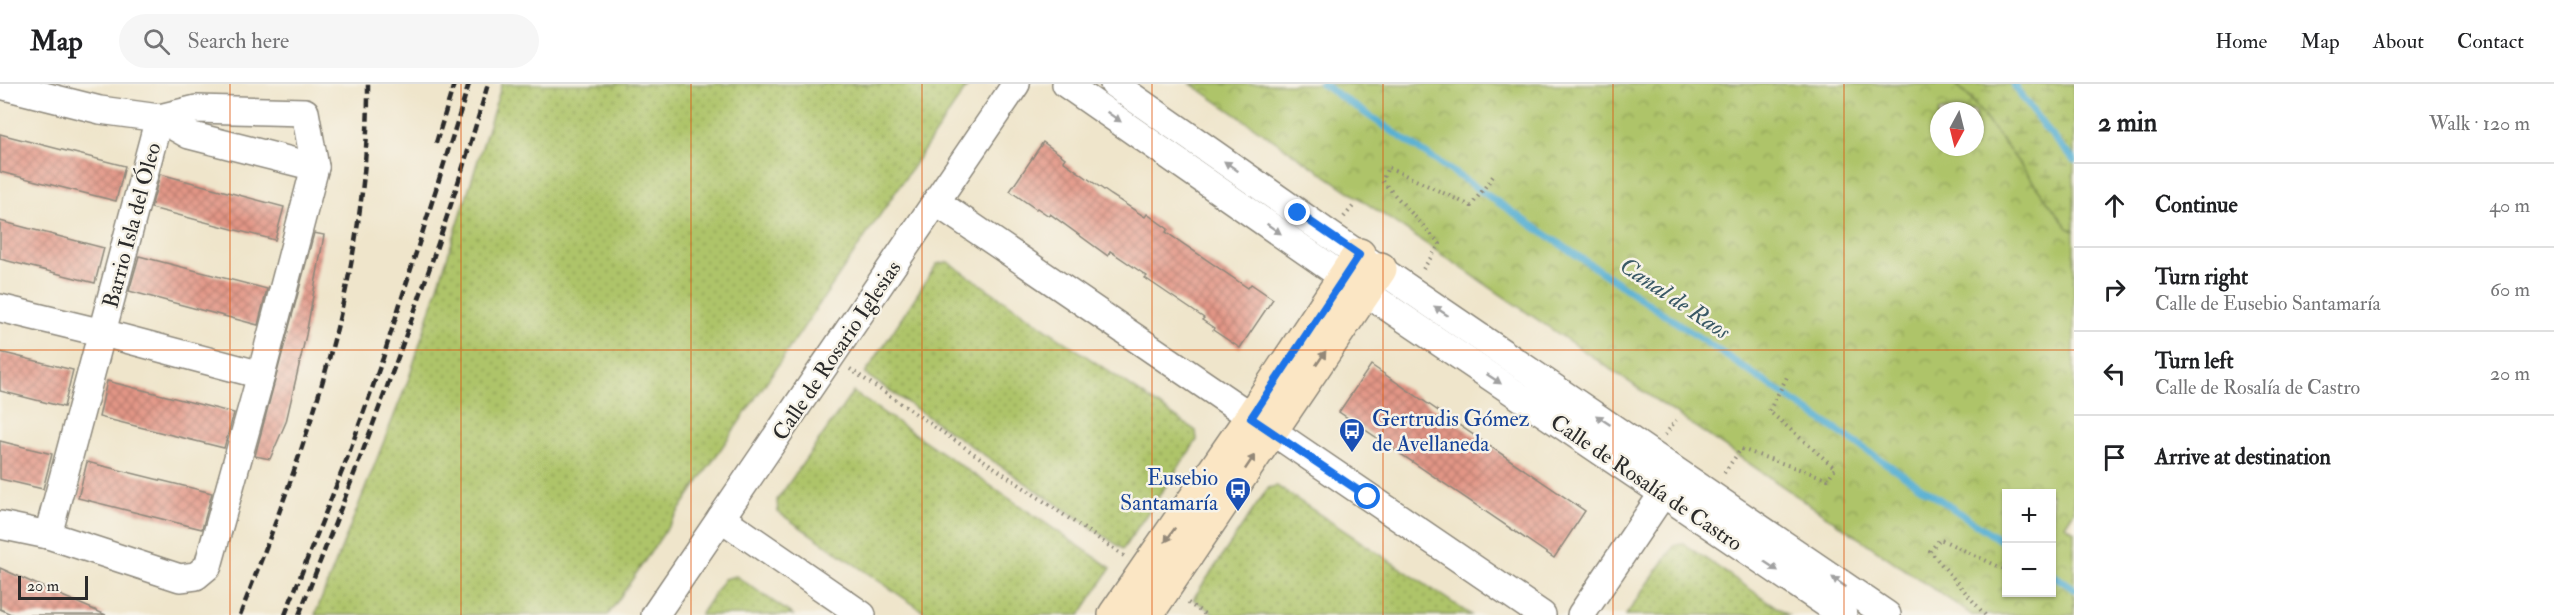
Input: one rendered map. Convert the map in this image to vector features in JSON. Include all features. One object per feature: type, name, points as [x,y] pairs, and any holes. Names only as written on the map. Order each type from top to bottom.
[{"type":"main road","points":[[1146,615],[1261,424],[1362,273]]},
{"type":"main road","points":[[1115,615],[1146,571],[1261,424]]},
{"type":"street","name":"Calle de Rosalía de Castro","points":[[1066,84],[1362,273],[1670,482],[1887,615]]},
{"type":"street","name":"Calle de Rosalía de Castro","points":[[1114,84],[1362,273]]},
{"type":"street","name":"Barrio Isla del Óleo","points":[[0,85],[100,110],[159,118],[196,109],[305,112],[315,167],[208,566],[196,576],[180,578],[48,535],[0,525]]},
{"type":"street","name":"Calle de Rosario Iglesias","points":[[654,615],[1016,85]]},
{"type":"street","name":"Barrio Isla del Óleo","points":[[159,118],[189,135],[315,167]]},
{"type":"street","name":"Barrio Isla del Óleo","points":[[48,535],[159,118]]},
{"type":"street","points":[[936,202],[1542,615]]},
{"type":"street","name":"Barrio Isla del Óleo","points":[[0,308],[261,375]]},
{"type":"street","name":"Calle de Rosalía de Castro","points":[[1670,482],[1843,615]]},
{"type":"street","points":[[1581,615],[1670,482]]},
{"type":"street","points":[[721,518],[862,615]]},
{"type":"path","points":[[1433,254],[1440,244],[1382,181],[1388,167],[1471,207],[1494,175]]},
{"type":"path","points":[[832,357],[1146,571]]},
{"type":"path","points":[[1733,460],[1741,449],[1828,479],[1835,468],[1769,411],[1787,377]]},
{"type":"path","points":[[1985,615],[1930,551],[1940,539],[2002,568]]},
{"type":"green space","points":[[502,84],[969,84],[608,615],[315,615],[409,378]]},
{"type":"green space","points":[[1191,84],[1956,84],[1973,102],[1930,102],[1930,156],[1984,156],[1984,117],[2068,228],[2074,231],[2074,511],[2065,525],[2074,531],[2074,615],[1972,615]]},
{"type":"green space","points":[[1956,84],[2074,84],[2074,231],[2068,229],[1984,117],[1984,102],[1973,102]]},
{"type":"green space","points":[[948,262],[1196,431],[1197,440],[1123,549],[865,374],[937,264]]},
{"type":"green space","points":[[853,392],[1111,568],[1080,615],[929,615],[778,512],[777,500]]},
{"type":"green space","points":[[1277,486],[1471,615],[1216,615],[1193,599],[1268,488]]},
{"type":"green space","points":[[1684,544],[1788,615],[1626,615],[1675,545]]},
{"type":"green space","points":[[736,576],[793,615],[700,615],[724,579]]},
{"type":"building","points":[[0,134],[125,166],[116,201],[0,172]]},
{"type":"building","points":[[1043,142],[1065,158],[1063,161],[1111,195],[1145,217],[1147,214],[1168,229],[1166,232],[1248,288],[1251,284],[1273,299],[1240,348],[1213,330],[1214,328],[1202,320],[1204,318],[1145,278],[1147,276],[1110,251],[1108,256],[1050,214],[1049,216],[1036,209],[1010,191]]},
{"type":"building","points":[[160,174],[284,207],[275,240],[151,208]]},
{"type":"building","points":[[0,221],[104,248],[95,283],[0,259]]},
{"type":"building","points":[[314,233],[324,235],[306,335],[286,422],[270,459],[255,456]]},
{"type":"building","points":[[139,256],[267,289],[258,325],[129,291]]},
{"type":"building","points":[[0,352],[73,370],[64,407],[0,391]]},
{"type":"building","points":[[1371,365],[1585,511],[1554,558],[1339,412]]},
{"type":"building","points":[[107,381],[234,413],[224,448],[99,417]]},
{"type":"building","points":[[0,441],[52,454],[43,489],[0,479]]},
{"type":"building","points":[[87,462],[212,493],[202,529],[78,498]]},
{"type":"building","points":[[0,568],[106,615],[13,615],[0,609]]},
{"type":"waterway","name":"Canal de Raos","points":[[1322,84],[2005,543]]},
{"type":"waterway","points":[[2013,84],[2046,129],[2074,160]]},
{"type":"waterway","name":"Canal de Raos","points":[[2056,577],[2074,589]]},
{"type":"railway","points":[[240,615],[311,421],[346,290],[358,223],[366,154],[368,84]]},
{"type":"railway","points":[[436,143],[454,84]]},
{"type":"railway","points":[[285,615],[348,456],[383,358],[469,84]]},
{"type":"railway","points":[[299,615],[424,285],[488,84]]},
{"type":"place","name":"Gertrudis Gómez de Avellaneda","points":[[1352,454]]},
{"type":"place","name":"Eusebio Santamaría","points":[[1238,513]]},
{"type":"route","points":[[1298,213],[1359,255],[1251,418],[1368,497]]}]
